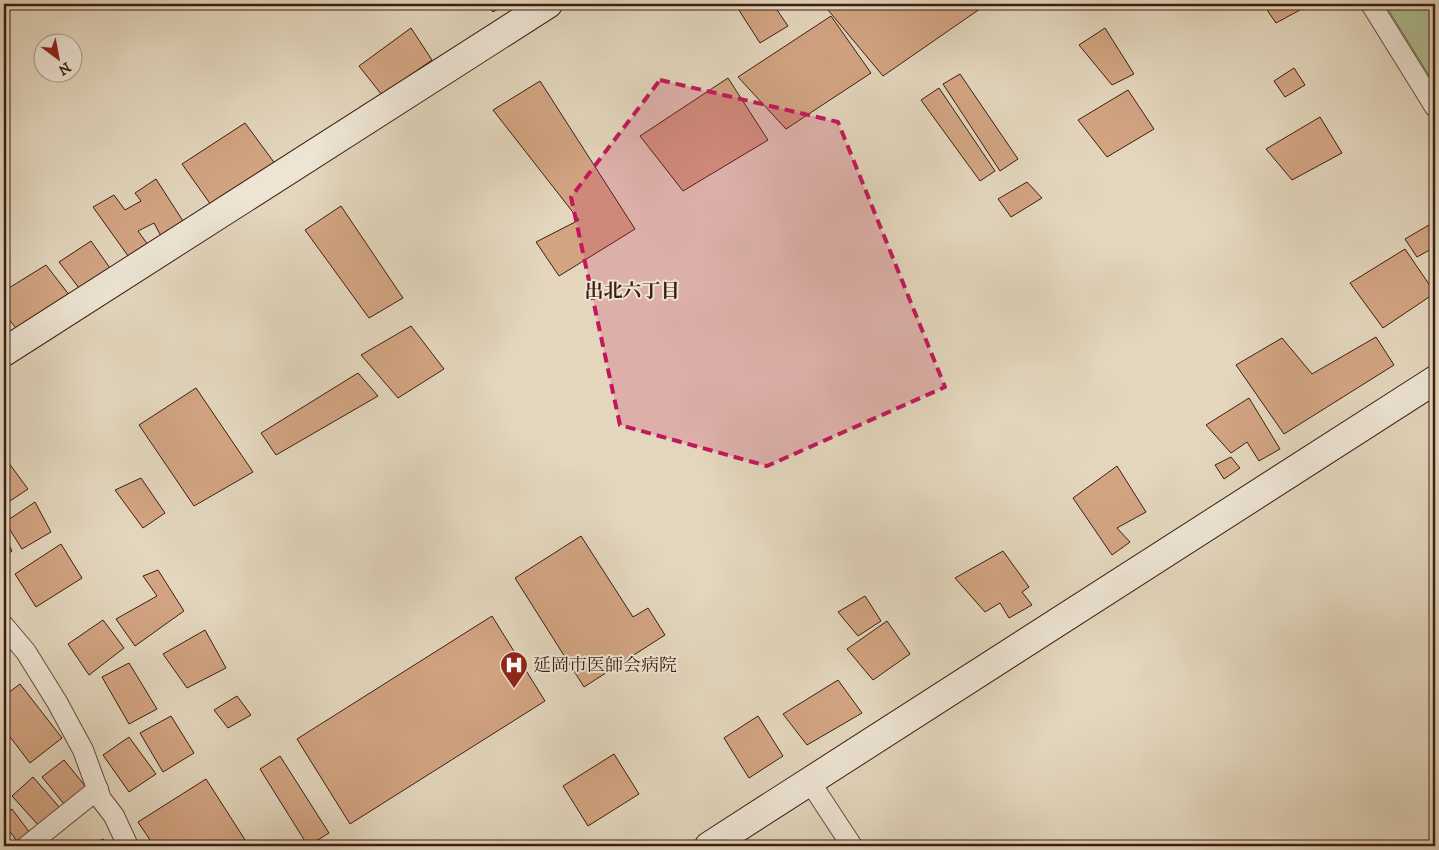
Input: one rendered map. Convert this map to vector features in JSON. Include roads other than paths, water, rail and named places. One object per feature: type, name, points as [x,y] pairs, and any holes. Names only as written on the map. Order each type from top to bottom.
[{"type":"street","points":[[4,352],[548,4]]},
{"type":"street","points":[[1371,4],[1435,107]]},
{"type":"street","points":[[710,846],[1435,380]]},
{"type":"street","points":[[4,626],[26,652],[57,702],[83,750],[101,798],[114,816],[128,846]]},
{"type":"street","points":[[810,782],[852,846]]},
{"type":"street","points":[[27,846],[98,789]]},
{"type":"place","name":"延岡市医師会病院","points":[[514,689]]},
{"type":"district","name":"出北六丁目","points":[[632,290]]}]
